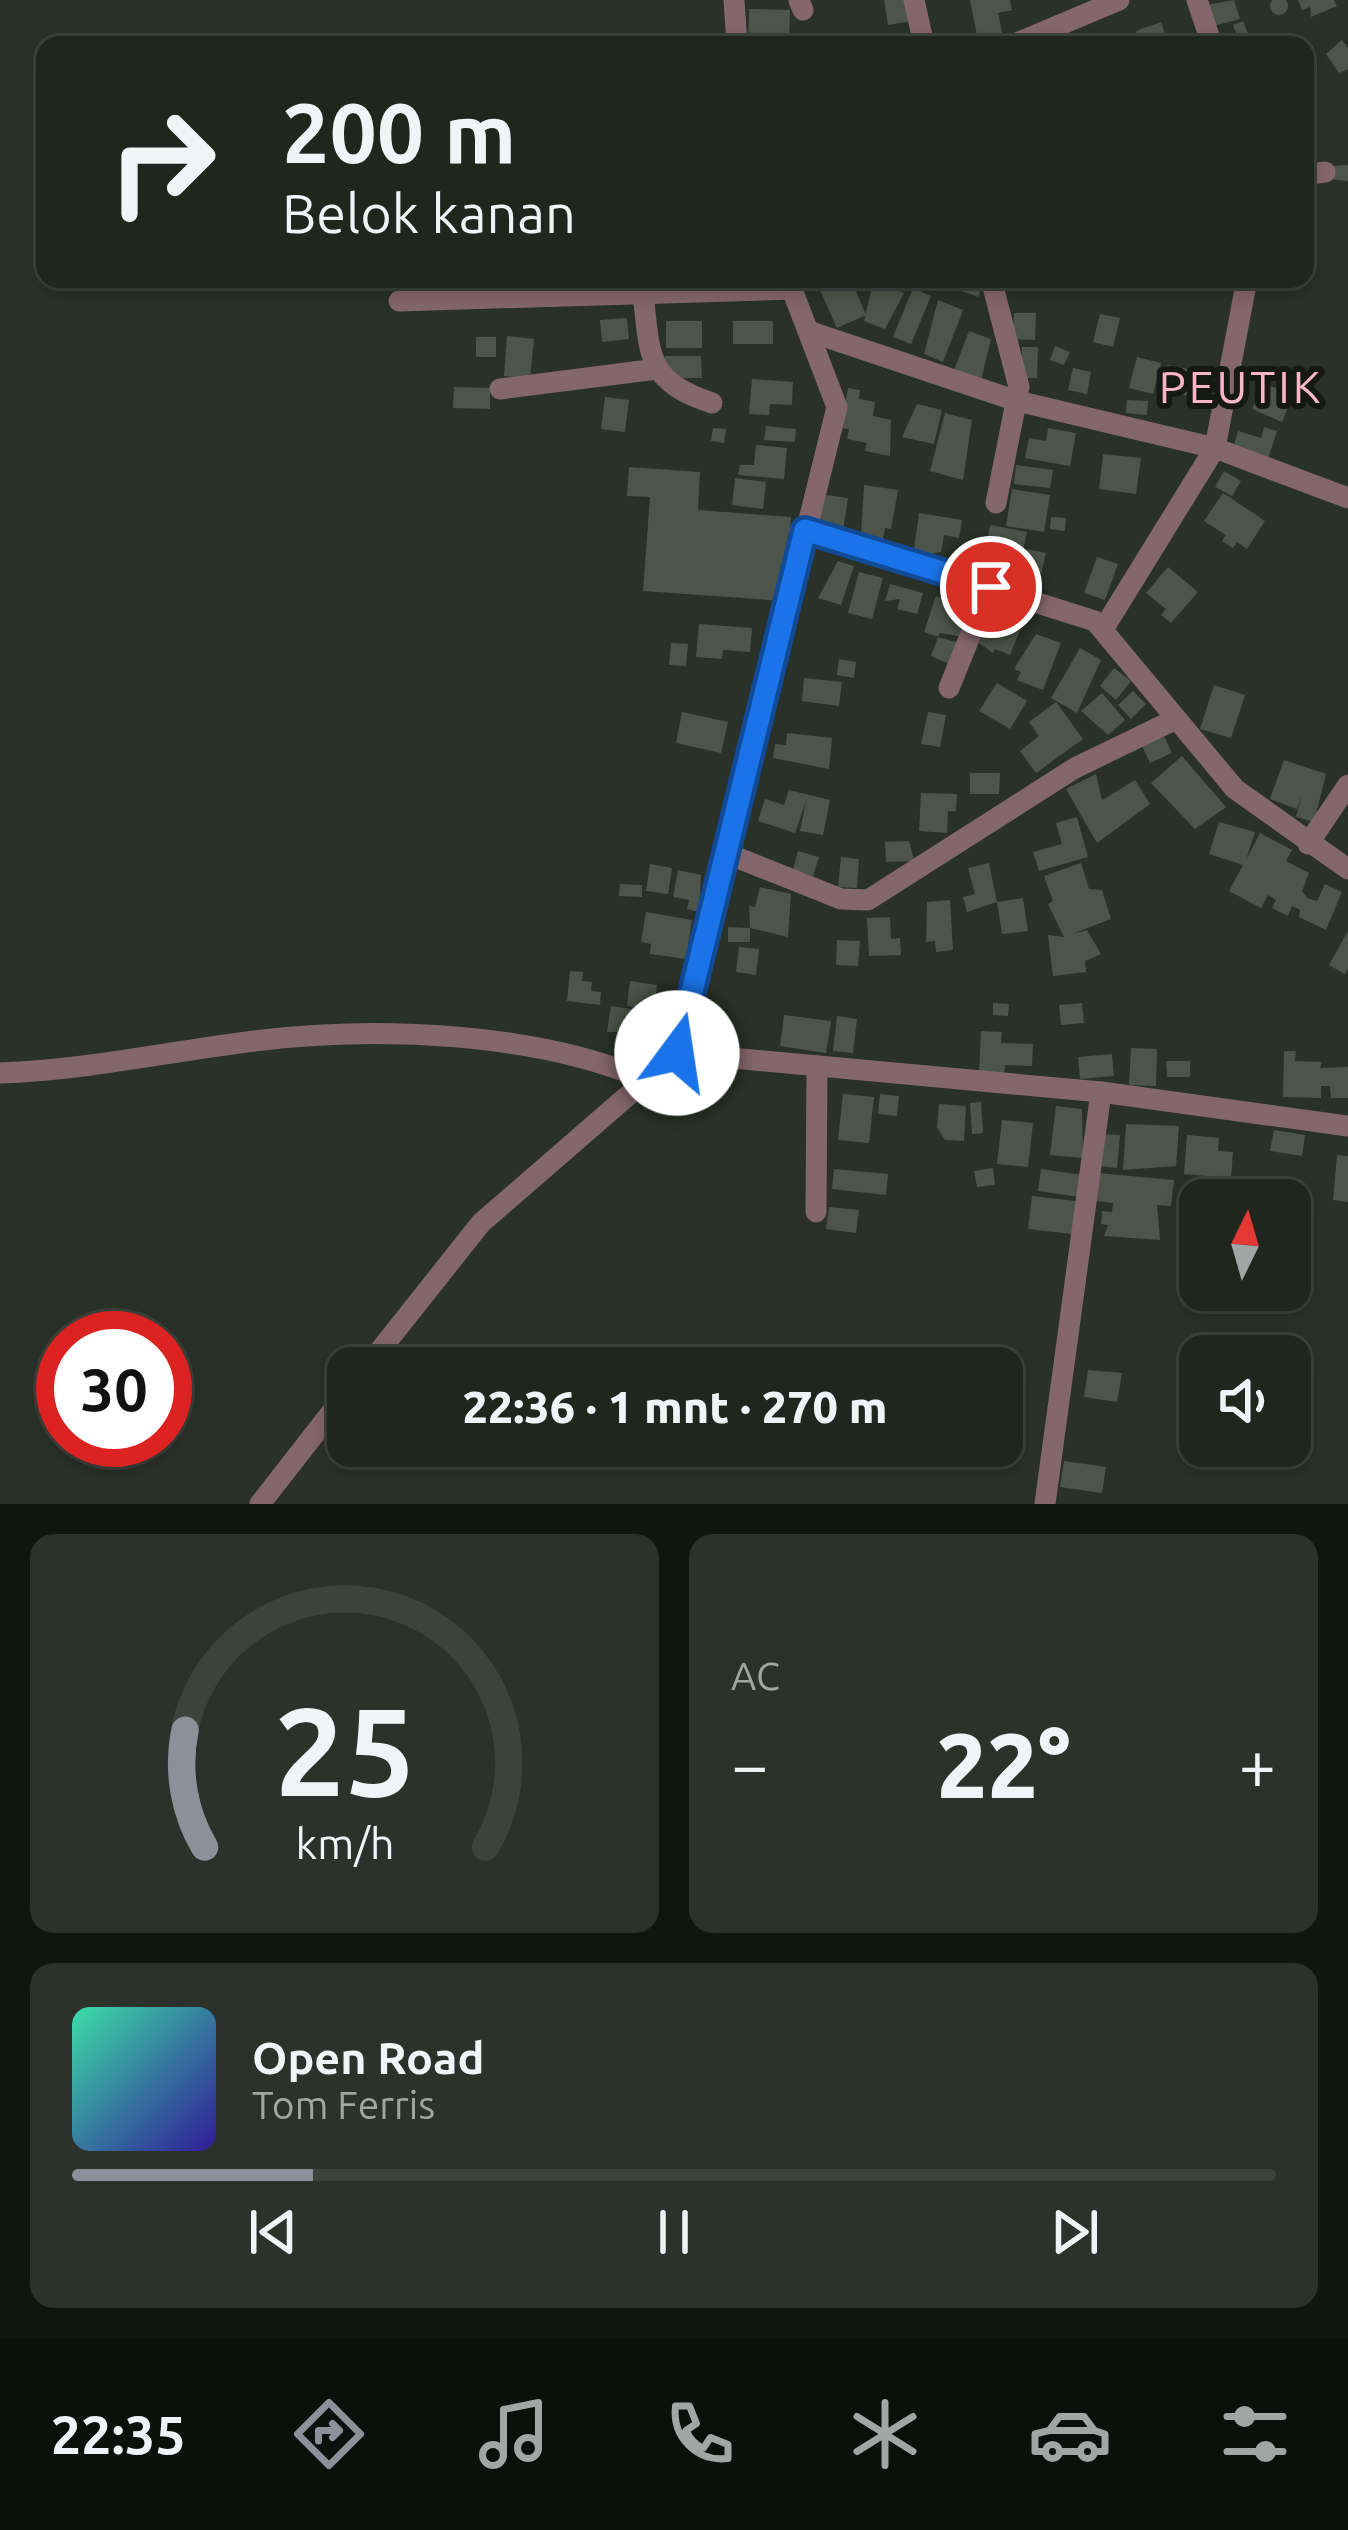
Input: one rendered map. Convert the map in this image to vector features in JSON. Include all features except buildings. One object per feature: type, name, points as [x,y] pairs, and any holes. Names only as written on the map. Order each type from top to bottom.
[{"type":"street","points":[[734,0],[736,36]]},
{"type":"street","points":[[914,0],[922,36]]},
{"type":"street","points":[[1033,36],[1119,0]]},
{"type":"street","points":[[1198,0],[1210,36]]},
{"type":"street","points":[[399,302],[725,288]]},
{"type":"street","points":[[382,1347],[481,1223],[642,1078],[677,1053],[838,402],[793,288]]},
{"type":"street","points":[[993,288],[1018,382],[996,502]]},
{"type":"street","points":[[1103,628],[1215,448],[1245,288]]},
{"type":"street","points":[[643,293],[657,368],[680,392],[712,403]]},
{"type":"street","points":[[811,332],[1017,401],[1215,448],[1348,498]]},
{"type":"street","points":[[500,388],[657,368]]},
{"type":"street","points":[[805,530],[1087,617],[1103,628],[1235,789],[1348,869]]},
{"type":"street","points":[[949,688],[991,587]]},
{"type":"street","points":[[728,854],[841,899],[868,901],[1075,768],[1176,719]]},
{"type":"street","points":[[1308,844],[1348,785]]},
{"type":"street","points":[[0,1073],[117,1064],[261,1040],[338,1034],[542,1047],[588,1056],[642,1078]]},
{"type":"street","points":[[677,1053],[1101,1092],[1348,1126]]},
{"type":"street","points":[[816,1212],[817,1066]]},
{"type":"street","points":[[1045,1504],[1101,1092]]},
{"type":"street","points":[[260,1504],[327,1418]]},
{"type":"district","name":"PEUTIK","points":[[1241,387]]},
{"type":"route","points":[[677,1053],[805,530],[991,587]]}]
